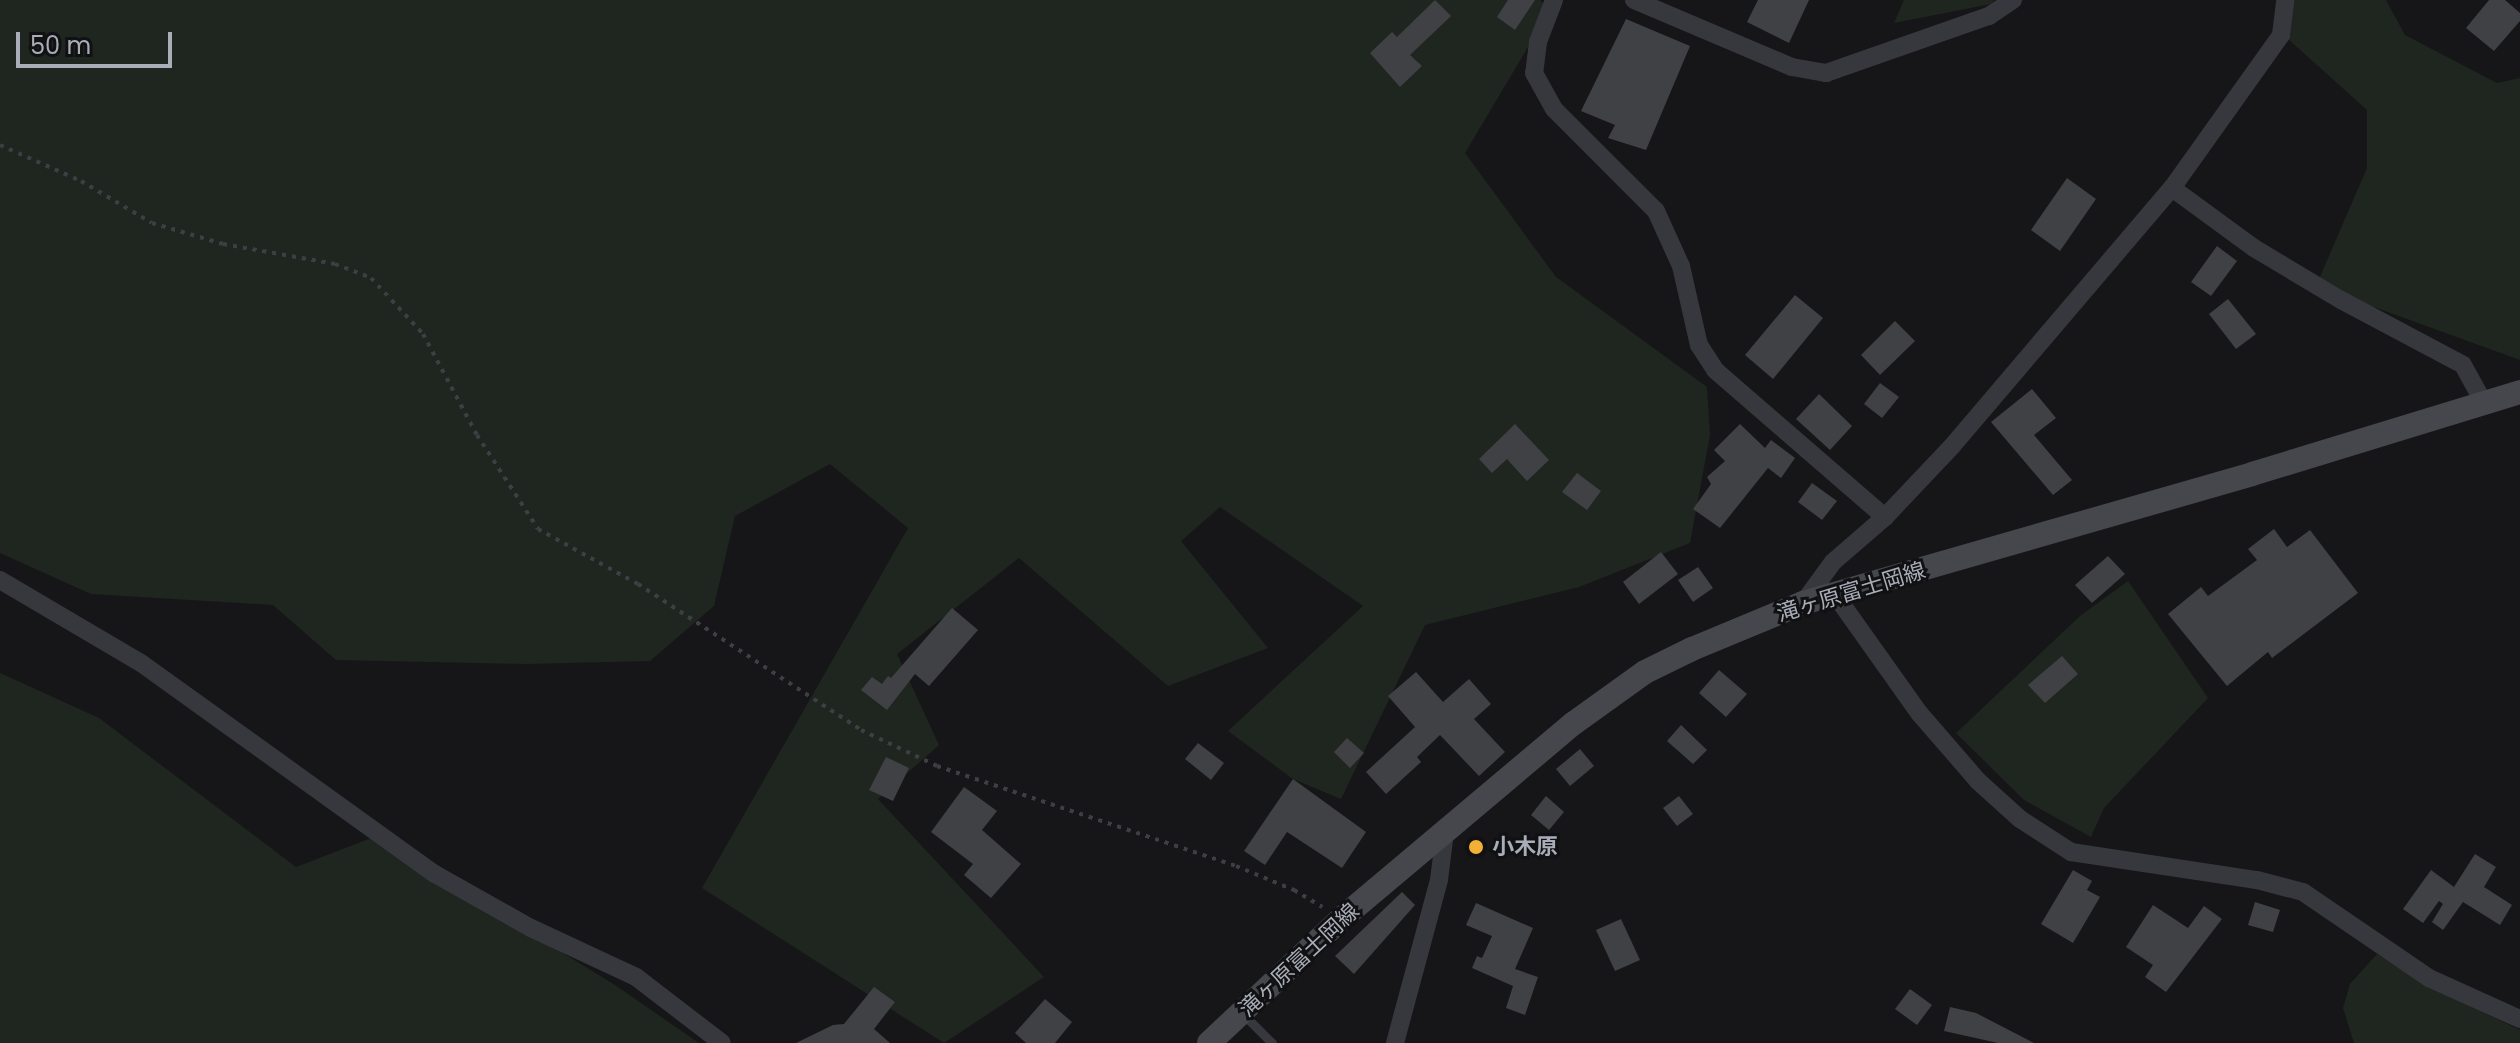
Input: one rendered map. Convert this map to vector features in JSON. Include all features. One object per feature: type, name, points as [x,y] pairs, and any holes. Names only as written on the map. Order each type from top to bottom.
[{"type":"main road","name":"滝ヶ原富士岡線","points":[[1209,1043],[1341,919],[1574,723],[1645,672],[1803,603],[1836,596],[2485,405],[2520,392]]},
{"type":"street","points":[[1554,0],[1538,42],[1534,73],[1554,109],[1656,211],[1681,266],[1699,345],[1715,370],[1885,517]]},
{"type":"street","points":[[1634,0],[1792,67],[1826,73],[1989,16],[2013,0]]},
{"type":"street","points":[[1803,603],[1833,562],[1885,517],[1953,445],[2172,188],[2281,35],[2285,0]]},
{"type":"street","points":[[2172,188],[2291,271],[2463,365],[2485,405]]},
{"type":"street","points":[[0,580],[141,663],[435,874],[531,928],[636,977],[722,1043]]},
{"type":"street","points":[[1836,596],[1920,714],[1978,781],[2020,819],[2071,852],[2257,880],[2303,892],[2429,978],[2520,1019]]},
{"type":"street","points":[[1395,1043],[1439,880],[1445,832]]},
{"type":"lane","points":[[1243,1014],[1272,1043]]},
{"type":"path","points":[[0,145],[81,181],[152,223],[223,244],[335,264],[371,278],[423,334],[477,435],[538,529],[638,584],[861,730],[937,766],[1236,866],[1294,890],[1341,919]]},
{"type":"shaded area","points":[[0,0],[1540,0],[1550,10],[1465,153],[1556,277],[1707,387],[1710,435],[1690,543],[1579,587],[1425,625],[1341,799],[1293,779],[1228,731],[1363,606],[1220,507],[1181,541],[1268,648],[1168,686],[1019,558],[897,654],[939,745],[878,799],[1044,977],[944,1043],[702,888],[908,528],[830,464],[735,516],[714,606],[650,661],[526,664],[336,660],[273,605],[91,594],[0,553]]},
{"type":"shaded area","points":[[1904,0],[1994,0],[1991,4],[1894,23]]},
{"type":"shaded area","points":[[2286,0],[2386,0],[2405,35],[2497,83],[2520,78],[2520,360],[2316,286],[2367,168],[2367,110],[2288,39]]},
{"type":"shaded area","points":[[2128,581],[2208,698],[2104,808],[2091,837],[2024,800],[1956,733],[2080,616]]},
{"type":"shaded area","points":[[0,673],[99,718],[296,867],[374,837],[615,985],[699,1043],[0,1043]]},
{"type":"shaded area","points":[[2377,954],[2432,988],[2520,1030],[2520,1043],[2354,1043],[2343,1008],[2350,984]]},
{"type":"building","points":[[1435,0],[1451,16],[1410,55],[1422,66],[1400,87],[1370,53],[1392,32],[1397,37]]},
{"type":"building","points":[[1508,0],[1535,0],[1515,30],[1497,17]]},
{"type":"building","points":[[1758,0],[1809,0],[1789,43],[1747,22]]},
{"type":"building","points":[[2489,0],[2505,0],[2520,13],[2520,21],[2494,51],[2466,28]]},
{"type":"building","points":[[1626,19],[1690,46],[1646,150],[1608,138],[1615,125],[1581,111]]},
{"type":"building","points":[[2067,178],[2096,199],[2060,251],[2031,230]]},
{"type":"building","points":[[2217,246],[2237,261],[2211,296],[2191,282]]},
{"type":"building","points":[[1795,295],[1823,318],[1773,379],[1745,355]]},
{"type":"building","points":[[2228,299],[2256,334],[2236,349],[2209,314]]},
{"type":"building","points":[[1895,321],[1915,341],[1880,375],[1861,355]]},
{"type":"building","points":[[1880,383],[1899,397],[1882,418],[1864,404]]},
{"type":"building","points":[[2032,389],[2056,418],[2034,435],[2072,480],[2053,495],[1991,422]]},
{"type":"building","points":[[1819,394],[1852,426],[1830,450],[1796,419]]},
{"type":"building","points":[[1515,424],[1549,460],[1527,481],[1507,459],[1492,473],[1479,459]]},
{"type":"building","points":[[1740,424],[1765,448],[1771,440],[1795,458],[1781,478],[1768,468],[1720,528],[1693,509],[1711,484],[1707,477],[1725,461],[1714,450]]},
{"type":"building","points":[[1577,473],[1601,491],[1587,510],[1562,492]]},
{"type":"building","points":[[1812,483],[1837,501],[1822,520],[1798,502]]},
{"type":"building","points":[[2274,529],[2287,547],[2310,530],[2358,593],[2272,658],[2268,652],[2227,686],[2168,614],[2201,587],[2208,596],[2257,560],[2248,549]]},
{"type":"building","points":[[1661,552],[1678,574],[1639,604],[1623,582]]},
{"type":"building","points":[[2108,556],[2125,574],[2092,603],[2075,585]]},
{"type":"building","points":[[1698,567],[1713,588],[1693,602],[1678,580]]},
{"type":"building","points":[[952,608],[978,630],[929,686],[915,674],[887,710],[861,690],[872,677],[882,684],[888,676],[891,678]]},
{"type":"building","points":[[2062,656],[2078,674],[2045,703],[2028,685]]},
{"type":"building","points":[[1719,670],[1747,694],[1726,717],[1699,693]]},
{"type":"building","points":[[1416,672],[1443,702],[1469,679],[1491,704],[1474,719],[1505,752],[1479,776],[1440,735],[1417,757],[1421,762],[1386,794],[1366,772],[1415,727],[1388,696]]},
{"type":"building","points":[[1681,725],[1707,750],[1693,764],[1667,741]]},
{"type":"building","points":[[1347,738],[1364,753],[1350,768],[1334,752]]},
{"type":"building","points":[[1198,743],[1224,763],[1211,780],[1185,759]]},
{"type":"building","points":[[1580,749],[1594,766],[1570,786],[1556,769]]},
{"type":"building","points":[[886,757],[909,768],[893,801],[869,790]]},
{"type":"building","points":[[1293,779],[1366,832],[1342,868],[1287,832],[1265,865],[1244,851]]},
{"type":"building","points":[[964,787],[997,811],[982,830],[1021,864],[991,898],[964,875],[973,864],[931,832]]},
{"type":"building","points":[[1546,796],[1564,812],[1549,830],[1531,815]]},
{"type":"building","points":[[1679,796],[1693,814],[1677,826],[1663,808]]},
{"type":"building","points":[[2475,854],[2496,867],[2484,887],[2512,905],[2500,925],[2463,902],[2443,930],[2432,922],[2443,904],[2439,901],[2423,923],[2403,909],[2431,870],[2454,887]]},
{"type":"building","points":[[2073,870],[2092,881],[2087,890],[2100,897],[2073,943],[2041,924]]},
{"type":"building","points":[[1402,892],[1415,905],[1354,974],[1335,956]]},
{"type":"building","points":[[2255,902],[2280,910],[2273,932],[2248,925]]},
{"type":"building","points":[[1476,903],[1533,928],[1515,969],[1538,977],[1525,1015],[1506,1008],[1513,986],[1472,968],[1477,956],[1482,958],[1492,936],[1466,925]]},
{"type":"building","points":[[2153,905],[2188,928],[2204,906],[2222,919],[2166,992],[2145,977],[2153,965],[2126,947]]},
{"type":"building","points":[[1621,919],[1640,960],[1615,971],[1596,930]]},
{"type":"building","points":[[874,987],[895,1002],[874,1029],[890,1043],[796,1043],[833,1025],[844,1024]]},
{"type":"building","points":[[1910,989],[1932,1005],[1917,1025],[1895,1009]]},
{"type":"building","points":[[1045,999],[1072,1022],[1055,1043],[1026,1043],[1015,1033]]},
{"type":"building","points":[[1950,1007],[1976,1013],[2034,1043],[1998,1043],[1944,1031]]},
{"type":"place","name":"小木原","points":[[1476,847]]}]
